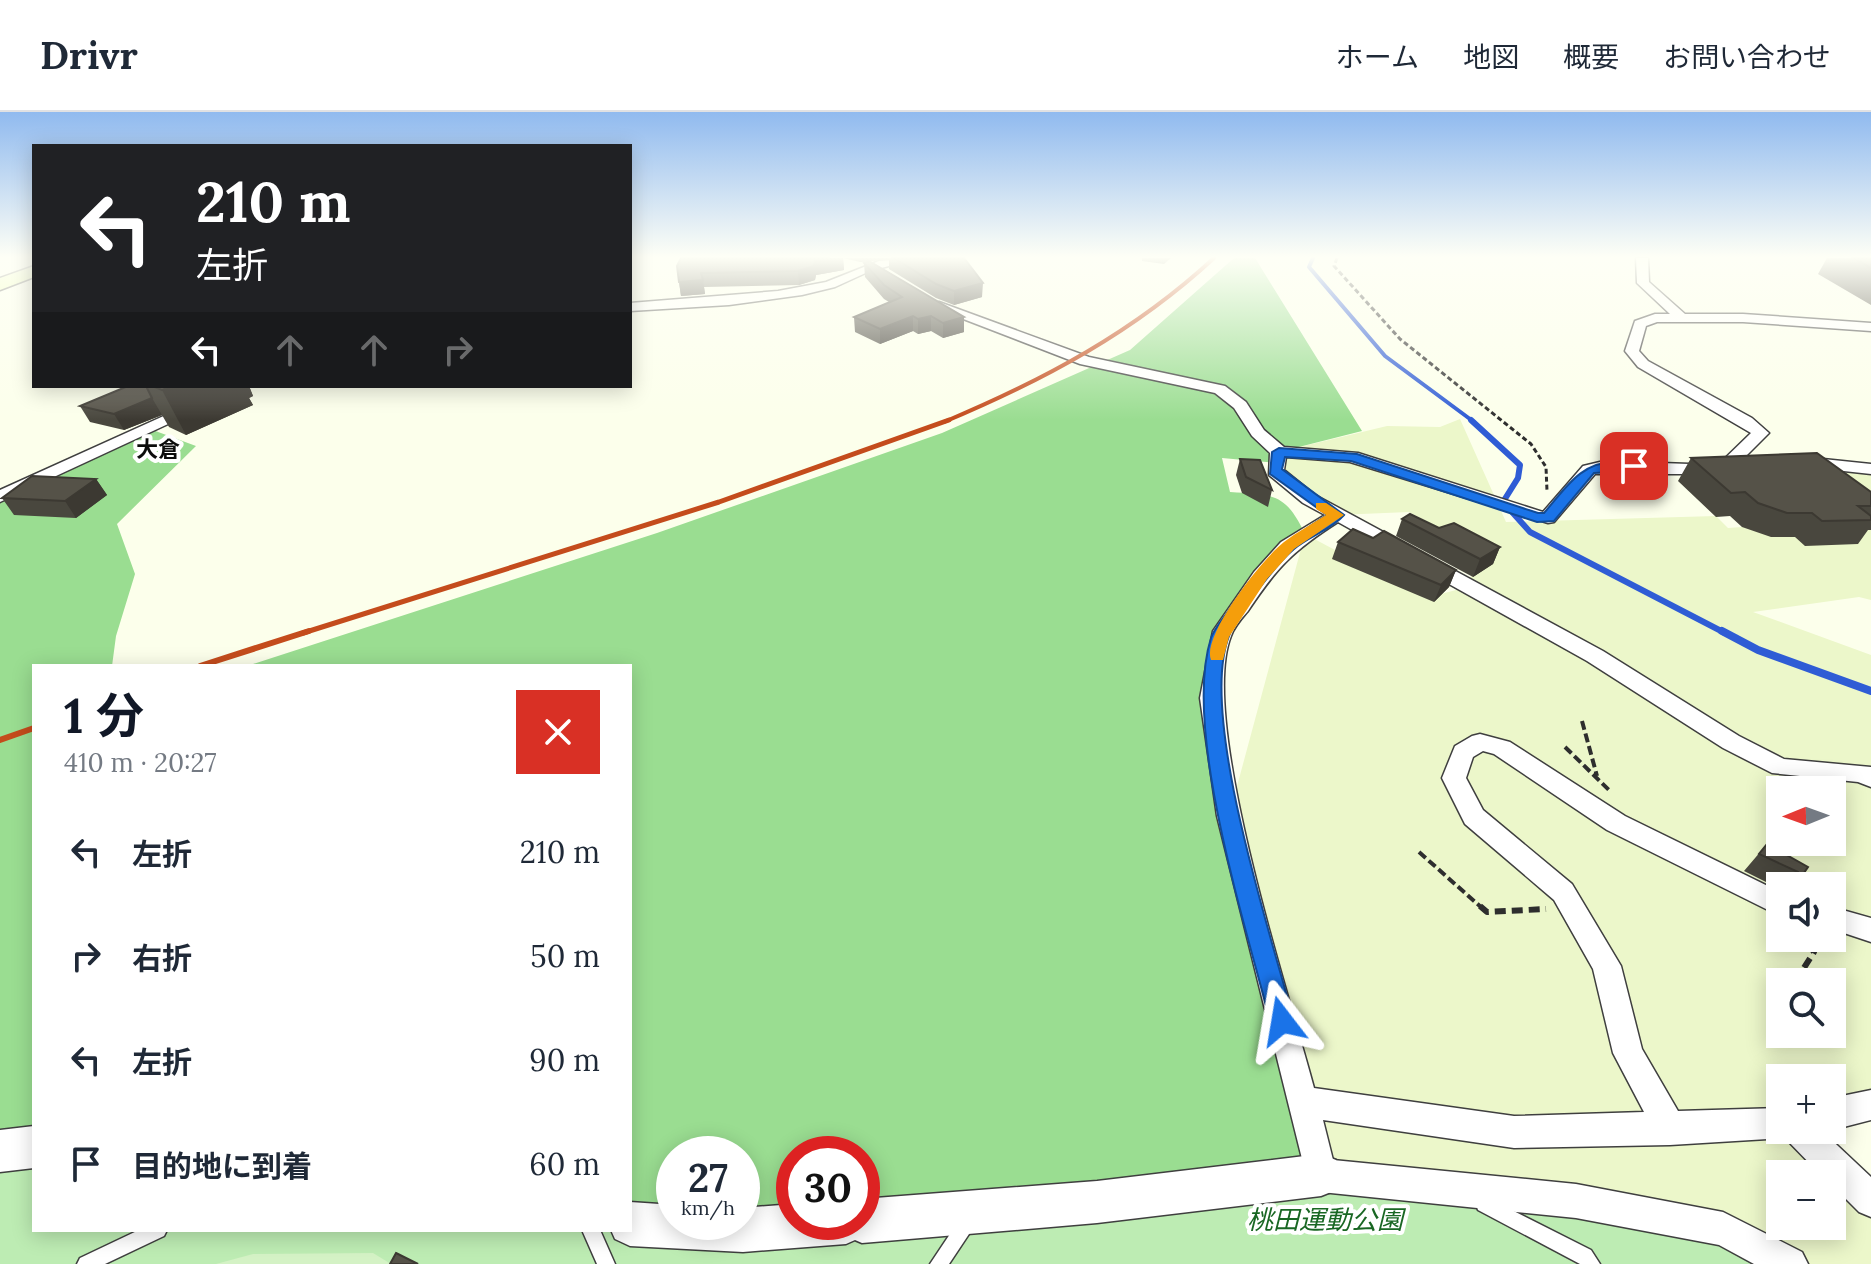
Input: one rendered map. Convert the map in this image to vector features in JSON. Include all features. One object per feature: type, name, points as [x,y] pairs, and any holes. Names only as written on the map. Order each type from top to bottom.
[{"type":"street","points":[[956,312],[1085,361],[1220,389],[1240,405],[1258,433],[1279,452],[1352,457],[1498,506],[1548,518],[1589,470],[1604,466],[1723,469],[1752,466]]},
{"type":"street","points":[[1675,312],[1682,318]]},
{"type":"street","points":[[1723,469],[1761,433],[1746,421],[1658,374],[1632,351],[1640,324],[1655,318],[1682,318],[1871,327]]},
{"type":"street","points":[[0,497],[238,388]]},
{"type":"street","points":[[1279,452],[1275,471],[1337,515],[1595,656],[1731,742],[1780,767],[1863,773],[1871,778]]},
{"type":"street","points":[[1782,463],[1871,469]]},
{"type":"street","points":[[1321,1175],[1229,816],[1211,698],[1220,636],[1261,576],[1288,546],[1337,515]]},
{"type":"street","points":[[1670,1129],[1628,1053],[1607,966],[1563,892],[1474,817],[1454,778],[1463,752],[1480,742],[1502,748],[1616,823],[1766,898]]},
{"type":"street","points":[[1846,922],[1871,930]]},
{"type":"street","points":[[1303,1102],[1514,1132],[1766,1125]]},
{"type":"street","points":[[1846,1111],[1871,1105]]},
{"type":"street","points":[[1813,1144],[1871,1200]]},
{"type":"street","points":[[0,1151],[32,1147]]},
{"type":"street","points":[[880,1220],[1097,1202],[1321,1175],[1576,1201],[1723,1229],[1790,1264]]},
{"type":"street","points":[[632,1224],[743,1230],[776,1227]]},
{"type":"lane","points":[[1457,1189],[1585,1256],[1591,1264]]},
{"type":"lane","points":[[939,1264],[976,1212]]},
{"type":"lane","points":[[86,1264],[154,1232]]},
{"type":"lane","points":[[592,1232],[606,1264]]},
{"type":"path","points":[[1375,312],[1400,339],[1531,444],[1546,467],[1548,518]]},
{"type":"path","points":[[1582,721],[1598,778]]},
{"type":"path","points":[[1419,852],[1487,912],[1537,908],[1576,914]]},
{"type":"green space","points":[[1173,312],[1288,312],[1362,431],[1279,452],[1277,463],[1222,458],[1230,492],[1276,498],[1291,510],[1305,534],[1232,619],[1211,698],[1321,1175],[880,1219],[880,1136],[776,1136],[776,1225],[760,1227],[760,1136],[656,1136],[656,1221],[632,1218],[632,664],[253,664],[657,533],[942,433],[1130,350]]},
{"type":"green space","points":[[1460,419],[1506,522],[1716,516],[1728,528],[1865,518],[1796,461],[1871,469],[1871,600],[1859,597],[1753,612],[1871,655],[1871,1111],[1846,1113],[1846,1064],[1766,1064],[1766,1144],[1798,1144],[1819,1160],[1766,1160],[1766,1240],[1846,1240],[1846,1181],[1871,1200],[1871,1264],[1786,1264],[1321,1175],[1229,816],[1305,534],[1425,598],[1464,588],[1486,553],[1409,512],[1337,515],[1275,471],[1279,452],[1387,426],[1440,427]]},
{"type":"green space","points":[[142,426],[196,446],[117,524],[135,574],[116,636],[112,664],[32,664],[32,1156],[0,1154],[0,489]]},
{"type":"green space","name":"桃田運動公園","points":[[0,1154],[32,1156],[32,1232],[656,1230],[656,1240],[760,1240],[760,1229],[776,1228],[776,1240],[880,1240],[880,1220],[1212,1187],[1530,1189],[1790,1264],[0,1264]]},
{"type":"green space","points":[[373,1253],[391,1264],[216,1264],[253,1254]]},
{"type":"building","points":[[867,312],[955,312],[964,317],[943,323],[931,316],[918,319],[913,316],[880,329],[854,317]]},
{"type":"building","points":[[123,388],[147,388],[152,398],[114,414],[80,406]]},
{"type":"building","points":[[1817,453],[1871,492],[1871,506],[1858,506],[1871,516],[1871,520],[1822,521],[1812,513],[1787,513],[1758,503],[1745,492],[1731,493],[1691,458]]},
{"type":"building","points":[[1240,459],[1260,460],[1272,490],[1246,477]]},
{"type":"building","points":[[32,476],[96,479],[65,501],[2,498]]},
{"type":"building","points":[[1410,514],[1439,528],[1454,523],[1500,547],[1480,559],[1402,519]]},
{"type":"building","points":[[1353,529],[1373,538],[1384,531],[1456,570],[1441,585],[1338,542]]},
{"type":"building","points":[[1766,845],[1766,856],[1788,856],[1808,867],[1805,872],[1798,872],[1759,854]]},
{"type":"building","points":[[396,1253],[418,1264],[390,1264]]},
{"type":"waterway","points":[[1347,312],[1385,356],[1474,422]]},
{"type":"waterway","points":[[1471,420],[1520,465],[1518,478],[1503,502],[1530,532],[1725,633]]},
{"type":"waterway","points":[[1722,631],[1758,650],[1871,691]]},
{"type":"railway","points":[[946,421],[1052,371],[1148,312]]},
{"type":"railway","points":[[303,633],[719,502],[946,421]]},
{"type":"railway","points":[[206,664],[309,631]]},
{"type":"railway","points":[[0,740],[32,729]]},
{"type":"slow traffic","points":[[1217,656],[1220,636],[1261,576],[1288,546],[1337,515],[1321,506]]},
{"type":"district","name":"大倉","points":[[158,449]]},
{"type":"route","points":[[1282,1021],[1229,816],[1211,698],[1220,636],[1261,576],[1288,546],[1337,515],[1309,499],[1275,471],[1279,452],[1352,457],[1498,506],[1548,518],[1589,470],[1604,466],[1634,466]]}]
